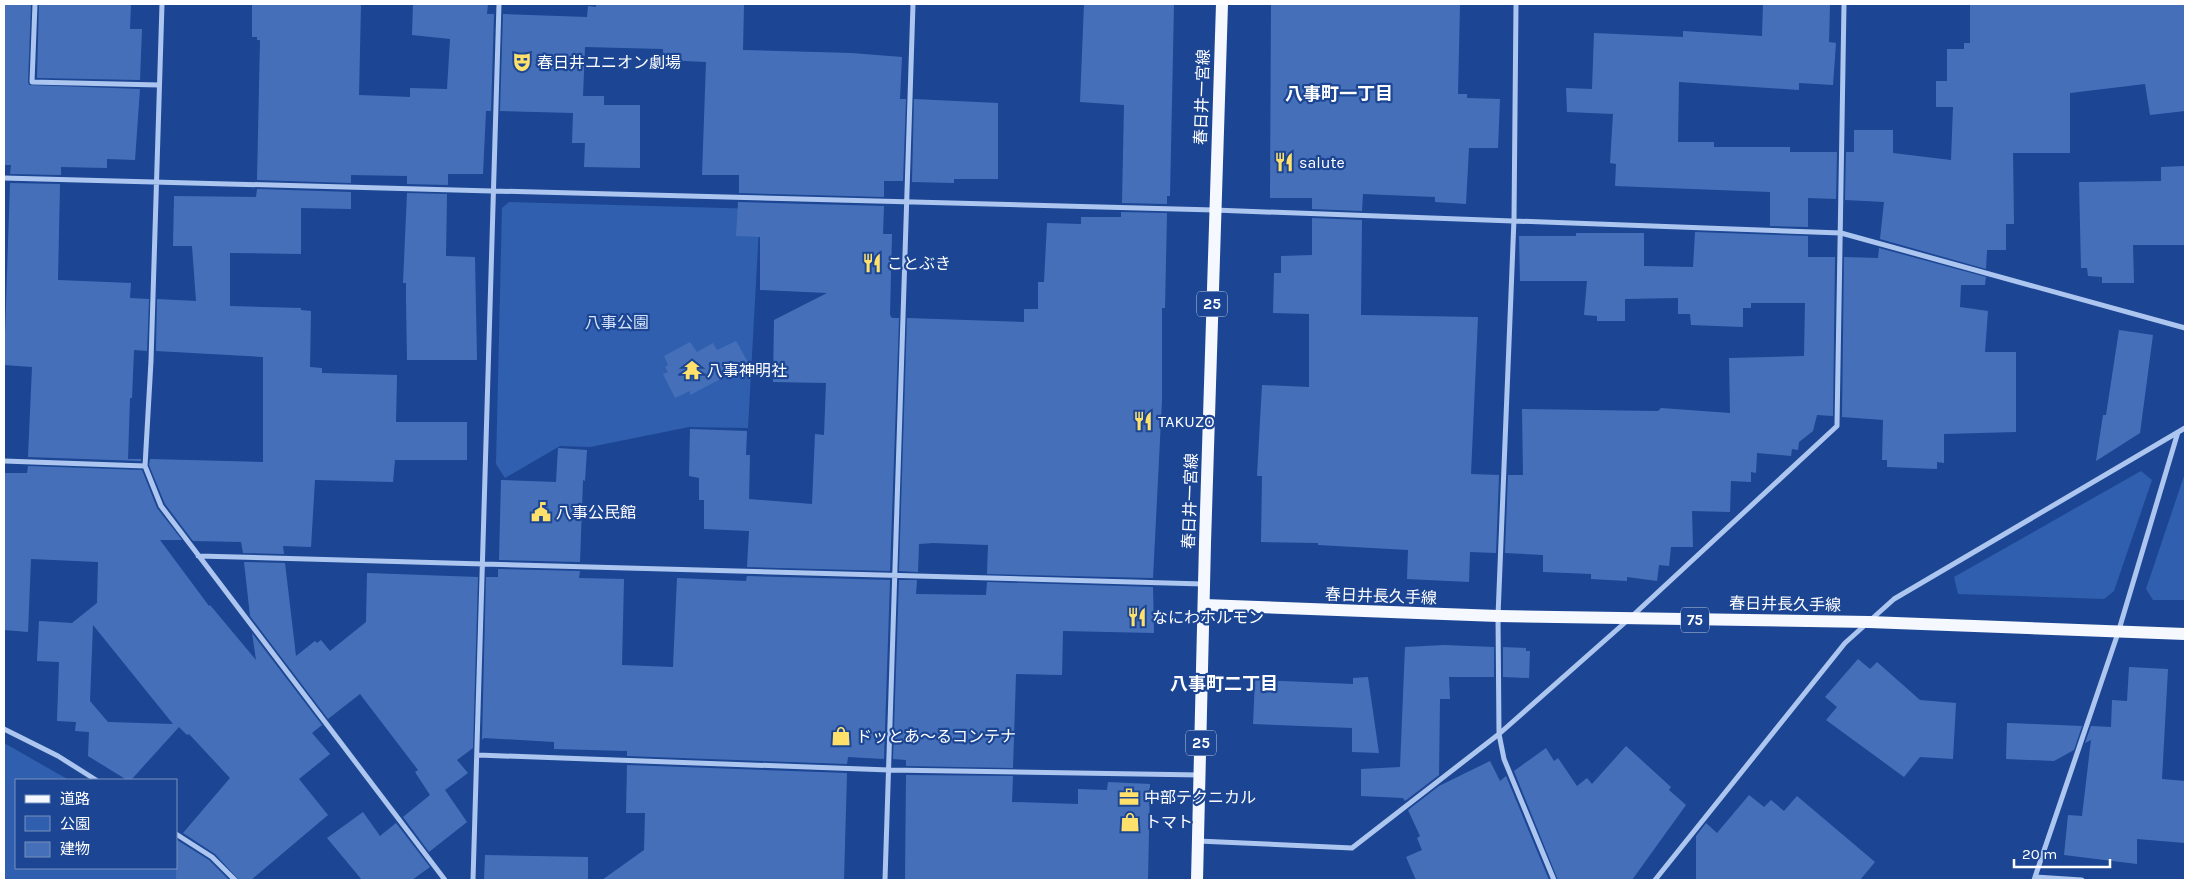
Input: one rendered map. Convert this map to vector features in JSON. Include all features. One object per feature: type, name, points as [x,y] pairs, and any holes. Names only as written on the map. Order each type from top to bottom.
[{"type":"main road","name":"春日井一宮線","points":[[1197,880],[1214,210],[1222,4]]},
{"type":"main road","name":"春日井長久手線","points":[[1204,605],[1498,616],[1868,622],[2118,633],[2185,634]]},
{"type":"street","points":[[35,4],[32,82],[160,85]]},
{"type":"street","points":[[162,4],[151,361],[144,466],[160,506],[445,880]]},
{"type":"street","points":[[473,880],[495,190],[499,4]]},
{"type":"street","points":[[885,880],[913,4]]},
{"type":"street","points":[[1516,4],[1514,220],[1498,616],[1499,734],[1504,760],[1554,880]]},
{"type":"street","points":[[1198,841],[1352,848],[1499,734],[1629,619],[1837,426],[1844,4]]},
{"type":"street","points":[[4,178],[1214,210],[1841,233],[2185,328]]},
{"type":"street","points":[[1655,880],[1845,644],[1894,599],[1947,565],[2185,428]]},
{"type":"street","points":[[2082,880],[2035,879],[2118,633],[2178,432]]},
{"type":"street","points":[[4,461],[144,466]]},
{"type":"street","points":[[198,556],[483,563],[895,577],[1204,584]]},
{"type":"street","points":[[4,729],[58,756],[94,779]]},
{"type":"street","points":[[478,755],[888,770],[1200,775]]},
{"type":"street","points":[[178,835],[212,857],[235,880]]},
{"type":"green space","name":"八事公園","points":[[509,202],[760,209],[748,428],[689,427],[590,447],[560,446],[505,478],[496,464],[502,208]]},
{"type":"green space","points":[[2141,471],[2152,480],[2114,591],[2104,599],[1958,594],[1954,577]]},
{"type":"green space","points":[[2185,473],[2185,600],[2153,600],[2146,589]]},
{"type":"green space","points":[[4,743],[67,779],[15,779],[15,869],[178,869],[178,852],[215,880],[4,880]]},
{"type":"building","points":[[4,4],[31,4],[29,85],[140,89],[135,160],[107,159],[107,168],[61,167],[61,175],[10,174],[11,165],[4,165]]},
{"type":"building","points":[[39,4],[131,4],[130,29],[142,29],[140,80],[37,78]]},
{"type":"building","points":[[252,4],[361,4],[359,95],[410,97],[410,88],[447,89],[450,39],[412,35],[413,4],[488,4],[487,14],[494,14],[491,111],[486,111],[483,174],[448,174],[448,185],[407,184],[407,176],[351,175],[351,183],[257,180],[260,40],[257,40],[257,37],[252,37]]},
{"type":"building","points":[[596,4],[744,4],[743,50],[851,53],[902,57],[900,99],[906,99],[903,181],[884,181],[884,197],[739,193],[739,175],[702,175],[706,62],[663,60],[663,49],[585,47],[583,96],[604,96],[604,105],[640,105],[640,168],[584,167],[585,143],[572,143],[573,113],[500,111],[503,14],[587,17],[588,6],[596,7]]},
{"type":"building","points":[[1084,4],[1174,4],[1170,196],[1167,196],[1167,204],[1122,203],[1124,105],[1080,102]]},
{"type":"building","points":[[1271,4],[1460,4],[1458,94],[1467,94],[1467,98],[1500,99],[1498,148],[1469,148],[1466,204],[1435,202],[1435,197],[1363,194],[1362,211],[1312,209],[1312,198],[1270,198]]},
{"type":"building","points":[[1763,4],[1830,4],[1829,42],[1836,43],[1833,85],[1799,83],[1799,90],[1679,82],[1678,142],[1714,142],[1714,147],[1790,147],[1790,152],[1837,152],[1836,199],[1808,198],[1808,227],[1770,226],[1770,192],[1615,186],[1616,164],[1610,163],[1613,114],[1567,112],[1566,88],[1592,89],[1594,33],[1683,37],[1683,31],[1762,36]]},
{"type":"building","points":[[1970,4],[2185,4],[2185,111],[2150,115],[2145,84],[2070,93],[2070,153],[2013,153],[2014,224],[2006,224],[2006,250],[1987,250],[1986,269],[1880,239],[1884,202],[1845,200],[1846,152],[1854,152],[1854,130],[1893,130],[1893,153],[1951,160],[1953,107],[1936,107],[1936,81],[1947,81],[1947,49],[1964,49],[1964,43],[1970,43]]},
{"type":"building","points":[[914,99],[998,103],[998,179],[954,179],[954,183],[912,182]]},
{"type":"building","points":[[2185,166],[2185,245],[2133,245],[2134,283],[2102,283],[2102,277],[2088,276],[2087,268],[2081,268],[2079,182],[2161,181],[2161,167]]},
{"type":"building","points":[[10,183],[60,184],[58,280],[131,283],[130,298],[149,299],[147,351],[134,350],[132,398],[130,398],[128,459],[141,459],[141,461],[28,457],[32,367],[4,365]]},
{"type":"building","points":[[257,189],[351,192],[351,209],[301,208],[301,254],[230,253],[230,306],[301,308],[301,310],[311,311],[310,367],[322,368],[322,373],[397,375],[396,422],[467,422],[467,460],[395,460],[393,482],[315,480],[311,547],[283,546],[284,554],[243,553],[241,542],[193,541],[165,504],[149,465],[150,459],[263,462],[263,357],[156,351],[157,299],[196,301],[192,246],[173,246],[174,196],[256,197]]},
{"type":"building","points":[[407,193],[447,194],[446,256],[475,257],[477,360],[407,360],[406,283],[403,283]]},
{"type":"building","points":[[738,202],[884,206],[883,234],[892,234],[890,315],[892,318],[899,318],[890,571],[747,567],[749,531],[704,529],[704,500],[699,500],[699,478],[689,476],[690,429],[747,431],[746,455],[750,455],[749,499],[812,504],[815,434],[824,435],[826,383],[773,382],[774,320],[827,293],[760,290],[760,237],[736,236]]},
{"type":"building","points":[[1121,212],[1167,213],[1165,308],[1162,308],[1162,400],[1153,578],[987,574],[988,545],[933,543],[919,544],[918,572],[899,571],[907,318],[1024,322],[1024,309],[1038,309],[1038,282],[1044,282],[1047,223],[1081,224],[1081,217],[1121,217]]},
{"type":"building","points":[[1312,218],[1362,220],[1361,315],[1478,317],[1471,474],[1499,475],[1496,553],[1470,552],[1469,582],[1407,579],[1408,550],[1318,545],[1318,543],[1261,542],[1262,476],[1257,476],[1262,385],[1309,387],[1309,314],[1273,313],[1274,273],[1281,273],[1281,256],[1312,255]]},
{"type":"building","points":[[1695,232],[1808,236],[1808,257],[1835,257],[1833,416],[1817,415],[1813,431],[1799,442],[1798,450],[1792,449],[1791,456],[1757,453],[1756,473],[1751,472],[1751,482],[1731,481],[1730,512],[1692,511],[1693,547],[1671,547],[1669,566],[1659,565],[1657,581],[1627,577],[1627,581],[1591,579],[1591,574],[1543,572],[1543,555],[1505,553],[1508,475],[1523,475],[1522,409],[1658,411],[1661,408],[1730,413],[1729,358],[1804,356],[1805,303],[1751,303],[1751,308],[1743,308],[1743,327],[1691,325],[1690,314],[1678,314],[1678,298],[1625,299],[1625,321],[1597,321],[1597,316],[1584,315],[1587,281],[1520,281],[1519,236],[1576,236],[1576,233],[1644,233],[1644,266],[1693,267]]},
{"type":"building","points":[[1879,248],[1986,277],[1985,285],[1961,285],[1960,307],[1988,311],[1985,352],[2016,352],[2016,432],[1944,434],[1944,463],[1937,462],[1937,469],[1887,467],[1887,460],[1882,460],[1883,420],[1842,417],[1844,257],[1878,258]]},
{"type":"building","points":[[2119,330],[2153,335],[2140,433],[2096,461],[2103,415],[2106,415]]},
{"type":"building","points":[[736,341],[749,364],[690,395],[690,391],[675,398],[663,374],[668,372],[665,367],[668,365],[664,356],[690,342],[697,352],[713,343],[717,350]]},
{"type":"building","points":[[558,448],[587,450],[585,481],[583,480],[580,562],[499,560],[501,480],[556,482]]},
{"type":"building","points":[[28,466],[142,470],[157,508],[182,540],[160,540],[209,606],[256,660],[252,633],[322,725],[312,733],[330,754],[299,779],[328,815],[251,880],[239,880],[215,854],[183,833],[230,778],[189,734],[187,735],[179,727],[132,779],[125,779],[88,756],[89,732],[75,731],[76,722],[57,721],[59,662],[37,661],[39,621],[72,623],[97,603],[98,562],[31,559],[28,632],[4,630],[4,473],[27,473]],"holes":[[[93,625],[173,724],[108,722],[90,701]]]},
{"type":"building","points":[[244,562],[285,563],[296,656],[315,641],[317,643],[321,640],[330,651],[366,622],[367,573],[478,577],[473,748],[457,760],[468,773],[445,790],[467,822],[429,852],[403,817],[430,795],[415,772],[418,770],[360,694],[328,719],[250,616]]},
{"type":"building","points":[[498,569],[580,571],[579,578],[624,579],[622,665],[673,667],[677,578],[746,581],[747,576],[890,580],[884,759],[848,757],[847,764],[627,756],[627,751],[554,749],[554,742],[484,738],[482,740],[486,577],[498,577]]},
{"type":"building","points":[[899,580],[917,580],[916,594],[986,595],[987,582],[1153,587],[1154,633],[1063,631],[1062,675],[1016,674],[1013,768],[906,766],[906,760],[893,759]]},
{"type":"building","points":[[1444,645],[1494,647],[1494,677],[1449,677],[1450,699],[1440,699],[1439,775],[1405,801],[1403,798],[1361,796],[1361,769],[1400,767],[1405,647]]},
{"type":"building","points":[[1503,647],[1526,648],[1526,651],[1530,651],[1529,678],[1503,677]]},
{"type":"building","points":[[1858,659],[1870,669],[1877,662],[1920,700],[1956,703],[1953,759],[1920,757],[1904,777],[1826,720],[1837,707],[1825,697]]},
{"type":"building","points":[[2129,667],[2168,669],[2162,779],[2185,781],[2185,843],[2137,839],[2137,864],[2064,855],[2068,815],[2082,816],[2091,740],[2085,743],[2091,726],[2111,727],[2112,700],[2127,701]]},
{"type":"building","points":[[1368,677],[1379,753],[1352,752],[1352,728],[1253,724],[1255,680],[1353,684],[1353,678]]},
{"type":"building","points":[[2007,723],[2082,726],[2074,750],[2054,761],[2006,759]]},
{"type":"building","points":[[1626,746],[1671,787],[1669,790],[1686,805],[1632,880],[1558,880],[1514,771],[1546,748],[1554,761],[1558,758],[1577,786],[1587,778],[1592,784]]},
{"type":"building","points":[[1490,761],[1500,781],[1506,776],[1549,880],[1416,880],[1406,857],[1422,850],[1417,838],[1420,836],[1408,810],[1439,786]]},
{"type":"building","points":[[627,765],[847,773],[844,880],[602,880],[644,850],[645,813],[626,813]]},
{"type":"building","points":[[906,775],[1013,776],[1012,802],[1078,804],[1078,789],[1107,790],[1108,782],[1150,784],[1148,880],[905,880]]},
{"type":"building","points":[[1749,795],[1764,807],[1771,800],[1784,811],[1797,796],[1875,862],[1860,880],[1696,880],[1696,836],[1706,823],[1717,833]]},
{"type":"building","points":[[363,812],[380,836],[396,823],[430,867],[412,880],[362,880],[327,838]]},
{"type":"building","points":[[178,841],[209,860],[229,880],[176,880]]},
{"type":"building","points":[[485,855],[588,857],[588,880],[484,880]]},
{"type":"place","name":"春日井ユニオン劇場","points":[[522,62]]},
{"type":"place","name":"salute","points":[[1284,162]]},
{"type":"place","name":"ことぶき","points":[[872,263]]},
{"type":"place","name":"八事神明社","points":[[692,370]]},
{"type":"place","name":"TAKUZO","points":[[1143,421]]},
{"type":"place","name":"八事公民館","points":[[541,512]]},
{"type":"place","name":"なにわホルモン","points":[[1137,617]]},
{"type":"place","name":"ドッとあ〜るコンテナ","points":[[841,736]]},
{"type":"place","name":"中部テクニカル","points":[[1129,797]]},
{"type":"place","name":"トマト","points":[[1130,822]]},
{"type":"district","name":"八事町一丁目","points":[[1339,94]]},
{"type":"district","name":"八事町二丁目","points":[[1224,684]]}]
